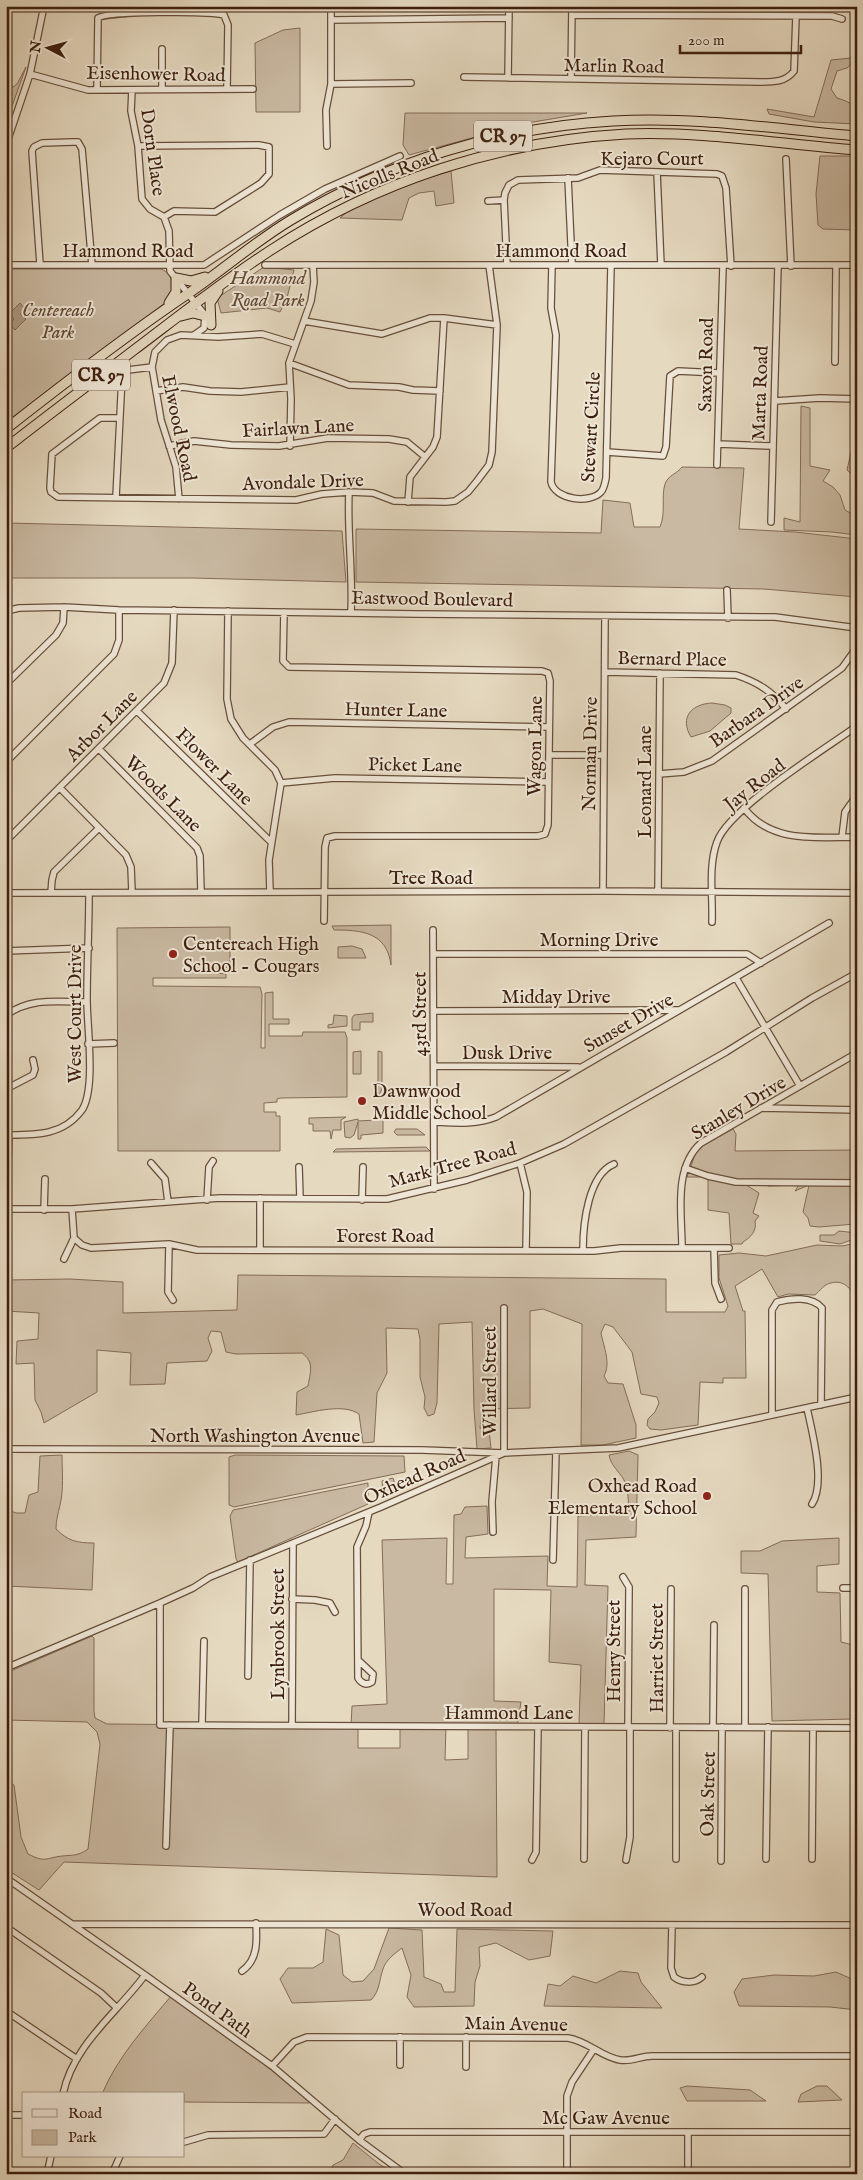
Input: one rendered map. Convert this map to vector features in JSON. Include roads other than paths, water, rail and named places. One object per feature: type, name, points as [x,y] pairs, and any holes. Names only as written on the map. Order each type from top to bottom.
[{"type":"highway","name":"Nicolls Road","points":[[6,429],[157,315],[290,221],[352,188],[410,163],[502,136],[576,124],[662,119],[730,123],[857,136]]},
{"type":"highway","name":"Nicolls Road","points":[[6,448],[195,303],[303,230],[363,198],[435,170],[501,151],[574,139],[654,134],[734,138],[857,150]]},
{"type":"highway","points":[[157,315],[173,299],[176,292],[176,278],[196,280],[215,273]]},
{"type":"highway","points":[[211,325],[210,303],[228,279]]},
{"type":"highway","points":[[176,318],[193,313],[205,316]]},
{"type":"street","points":[[6,145],[30,74],[44,6]]},
{"type":"street","points":[[327,146],[326,110],[331,84],[331,6]]},
{"type":"street","points":[[508,78],[509,6]]},
{"type":"street","points":[[570,79],[572,6]]},
{"type":"street","points":[[97,90],[98,18],[108,14],[139,10],[224,15],[228,25],[226,89]]},
{"type":"street","points":[[572,15],[832,16],[842,20]]},
{"type":"street","name":"Marlin Road","points":[[464,77],[781,81],[794,71],[796,16]]},
{"type":"street","points":[[331,20],[509,18]]},
{"type":"street","points":[[162,49],[162,89]]},
{"type":"street","name":"Eisenhower Road","points":[[30,74],[82,89],[253,89]]},
{"type":"street","points":[[331,84],[411,84]]},
{"type":"street","name":"Dorn Place","points":[[132,90],[131,111],[138,146],[142,199],[150,209],[164,217],[169,231],[170,271],[205,316],[218,337]]},
{"type":"street","points":[[40,264],[32,151],[34,147],[42,143],[78,142],[82,149],[92,265]]},
{"type":"street","points":[[138,146],[260,145],[269,147],[269,174],[266,179],[220,209],[210,212],[174,211],[164,217]]},
{"type":"street","name":"Hammond Road","points":[[6,265],[204,266],[280,215],[324,189],[400,156]]},
{"type":"street","points":[[786,159],[791,266]]},
{"type":"street","name":"Kejaro Court","points":[[504,200],[506,189],[514,181],[578,178],[600,170],[717,174],[722,176],[726,188],[731,266]]},
{"type":"street","points":[[658,172],[661,265]]},
{"type":"street","points":[[568,178],[572,265]]},
{"type":"street","points":[[488,201],[504,200],[507,265]]},
{"type":"street","name":"Hammond Road","points":[[265,265],[857,266]]},
{"type":"street","name":"Avondale Drive","points":[[120,418],[100,418],[52,454],[50,457],[50,488],[54,495],[58,497],[296,500],[322,494],[349,492],[374,494],[394,501],[455,501],[468,492],[488,465],[493,444],[497,325],[489,265]]},
{"type":"street","name":"Stewart Circle","points":[[552,265],[552,308],[556,335],[550,476],[554,490],[561,496],[585,498],[599,494],[605,483],[611,266]]},
{"type":"street","points":[[290,446],[291,399],[289,363],[294,344],[314,291],[313,266]]},
{"type":"street","name":"Saxon Road","points":[[717,465],[722,266]]},
{"type":"street","name":"Marta Road","points":[[771,522],[778,266]]},
{"type":"street","points":[[835,362],[836,266]]},
{"type":"street","points":[[193,336],[204,328],[205,316]]},
{"type":"street","points":[[304,321],[382,334],[419,321],[444,318],[497,325]]},
{"type":"street","points":[[408,502],[410,477],[424,456],[433,447],[437,437],[444,318]]},
{"type":"street","points":[[193,336],[218,337],[262,334],[294,344]]},
{"type":"street","name":"Elwood Road","points":[[179,499],[178,476],[161,420],[152,367],[156,352],[167,340],[181,335],[193,336]]},
{"type":"street","points":[[289,363],[348,385],[399,386],[413,390],[440,391]]},
{"type":"street","points":[[116,497],[122,376],[128,370],[152,367]]},
{"type":"street","points":[[607,452],[663,456],[666,447],[670,376],[678,371],[719,373]]},
{"type":"street","points":[[156,391],[183,387],[210,391],[241,392],[290,387]]},
{"type":"street","points":[[775,401],[820,398],[857,400]]},
{"type":"street","name":"Fairlawn Lane","points":[[169,446],[194,441],[231,445],[290,446],[328,438],[398,440],[407,442],[424,456]]},
{"type":"street","points":[[718,444],[772,446]]},
{"type":"street","points":[[349,492],[347,522],[352,578],[352,612]]},
{"type":"street","points":[[727,590],[728,618]]},
{"type":"street","points":[[6,684],[56,634],[63,623],[64,607]]},
{"type":"street","name":"Eastwood Boulevard","points":[[6,611],[19,608],[64,607],[119,610],[728,618],[775,617],[857,628]]},
{"type":"street","points":[[6,762],[114,654],[119,640],[119,610]]},
{"type":"street","name":"Arbor Lane","points":[[6,841],[164,683],[171,670],[174,610]]},
{"type":"street","points":[[228,610],[229,710],[238,732],[276,770],[281,783],[271,842],[270,892]]},
{"type":"street","name":"Wagon Lane","points":[[284,612],[283,661],[289,667],[546,672],[550,681],[548,825],[546,832],[540,836],[335,836],[327,838],[324,846],[324,921]]},
{"type":"street","name":"Norman Drive","points":[[603,892],[605,616]]},
{"type":"street","name":"Barbara Drive","points":[[658,774],[684,772],[712,761],[842,668],[857,648]]},
{"type":"street","name":"Bernard Place","points":[[604,672],[736,675],[752,680],[765,688],[786,709]]},
{"type":"street","name":"Leonard Lane","points":[[658,892],[660,673]]},
{"type":"street","name":"Flower Lane","points":[[138,711],[271,842]]},
{"type":"street","name":"Hunter Lane","points":[[250,744],[273,727],[289,722],[549,727]]},
{"type":"street","name":"Jay Road","points":[[712,922],[713,859],[716,843],[729,822],[744,808],[857,726]]},
{"type":"street","name":"Woods Lane","points":[[99,749],[197,848],[200,856],[201,892]]},
{"type":"street","points":[[549,755],[603,754]]},
{"type":"street","name":"Picket Lane","points":[[281,783],[335,778],[548,782]]},
{"type":"street","points":[[60,788],[126,855],[131,867],[132,892]]},
{"type":"street","points":[[842,837],[844,817],[849,804],[857,795]]},
{"type":"street","points":[[744,808],[756,822],[776,833],[806,836],[857,837]]},
{"type":"street","points":[[51,893],[54,872],[98,828]]},
{"type":"street","name":"Tree Road","points":[[6,893],[857,893]]},
{"type":"street","name":"West Court Drive","points":[[8,1135],[50,1133],[65,1126],[85,1105],[88,1094],[89,893]]},
{"type":"street","name":"Sunset Drive","points":[[434,1122],[484,1122],[496,1117],[829,923]]},
{"type":"street","name":"43rd Street","points":[[433,930],[434,1189]]},
{"type":"street","points":[[6,951],[89,948]]},
{"type":"street","name":"Morning Drive","points":[[433,954],[747,954],[761,963]]},
{"type":"street","name":"Mark Tree Road","points":[[6,1209],[72,1209],[260,1198],[362,1200],[387,1198],[434,1189],[520,1162],[564,1144],[766,1028],[812,998],[857,974]]},
{"type":"street","points":[[736,978],[800,1086]]},
{"type":"street","points":[[6,1014],[32,1002],[87,1002]]},
{"type":"street","name":"Midday Drive","points":[[434,1011],[678,1010]]},
{"type":"street","points":[[88,1044],[114,1043]]},
{"type":"street","name":"Stanley Drive","points":[[682,1248],[682,1182],[685,1168],[693,1150],[701,1143],[857,1053]]},
{"type":"street","points":[[6,1089],[33,1075],[35,1069],[34,1060]]},
{"type":"street","name":"Dusk Drive","points":[[434,1066],[580,1067]]},
{"type":"street","points":[[762,1108],[857,1110]]},
{"type":"street","points":[[8,1135],[8,1161]]},
{"type":"street","points":[[520,1162],[527,1192],[526,1249]]},
{"type":"street","points":[[151,1163],[165,1180],[168,1202]]},
{"type":"street","points":[[207,1200],[211,1164]]},
{"type":"street","points":[[583,1250],[585,1218],[593,1190],[601,1173],[606,1167],[614,1164]]},
{"type":"street","points":[[299,1167],[300,1198]]},
{"type":"street","points":[[362,1200],[363,1167]]},
{"type":"street","points":[[685,1168],[708,1176],[736,1182],[857,1182]]},
{"type":"street","points":[[44,1210],[45,1178]]},
{"type":"street","points":[[260,1198],[260,1250]]},
{"type":"street","points":[[64,1259],[74,1238],[72,1209]]},
{"type":"street","name":"Forest Road","points":[[74,1238],[82,1245],[91,1248],[169,1244],[197,1250],[729,1248]]},
{"type":"street","points":[[169,1244],[168,1292],[173,1300]]},
{"type":"street","points":[[714,1248],[714,1276],[722,1299]]},
{"type":"street","points":[[772,1415],[772,1310],[777,1302],[808,1300],[817,1302],[822,1308],[821,1405]]},
{"type":"street","name":"Willard Street","points":[[504,1308],[504,1453]]},
{"type":"street","name":"Oxhead Road","points":[[6,1668],[160,1603],[193,1588],[210,1577],[369,1512],[504,1453],[626,1447],[857,1397]]},
{"type":"street","points":[[807,1408],[816,1458],[817,1494],[812,1504]]},
{"type":"street","name":"North Washington Avenue","points":[[6,1449],[422,1450],[504,1453]]},
{"type":"street","points":[[553,1560],[556,1451]]},
{"type":"street","points":[[493,1532],[492,1502],[496,1456]]},
{"type":"street","points":[[358,1660],[357,1547],[366,1526],[369,1512]]},
{"type":"street","name":"Lynbrook Street","points":[[292,1725],[293,1542]]},
{"type":"street","points":[[248,1676],[250,1560]]},
{"type":"street","name":"Henry Street","points":[[623,1577],[629,1587],[630,1837],[626,1860]]},
{"type":"street","points":[[843,1588],[857,1588]]},
{"type":"street","name":"Harriet Street","points":[[671,1589],[676,1859]]},
{"type":"street","points":[[745,1589],[745,1727]]},
{"type":"street","points":[[292,1599],[316,1600],[330,1603],[336,1612]]},
{"type":"street","name":"Hammond Lane","points":[[160,1603],[160,1725],[857,1728]]},
{"type":"street","points":[[713,1727],[714,1625]]},
{"type":"street","points":[[202,1724],[204,1641]]},
{"type":"street","points":[[166,1846],[170,1725]]},
{"type":"street","points":[[532,1860],[536,1852],[538,1727]]},
{"type":"street","points":[[584,1859],[585,1727]]},
{"type":"street","name":"Oak Street","points":[[721,1861],[722,1727]]},
{"type":"street","points":[[766,1859],[768,1727]]},
{"type":"street","points":[[812,1859],[813,1728]]},
{"type":"street","name":"Pond Path","points":[[6,1878],[272,2066],[359,2140],[405,2174]]},
{"type":"street","points":[[242,1971],[250,1966],[253,1960],[256,1946],[256,1923]]},
{"type":"street","name":"Wood Road","points":[[72,1924],[857,1925]]},
{"type":"street","points":[[672,1925],[671,1968],[674,1977],[686,1982],[698,1981],[702,1977]]},
{"type":"street","points":[[6,1927],[101,1993],[117,2008]]},
{"type":"street","points":[[64,2092],[68,2074],[77,2059],[104,2021],[133,1991],[145,1975]]},
{"type":"street","points":[[7,2012],[77,2059]]},
{"type":"street","points":[[400,2037],[400,2065]]},
{"type":"street","points":[[466,2037],[466,2067]]},
{"type":"street","name":"Main Avenue","points":[[272,2066],[300,2038],[568,2038],[584,2042],[594,2049],[621,2060],[652,2056],[857,2056]]},
{"type":"street","points":[[567,2174],[566,2104],[569,2089],[594,2049]]},
{"type":"street","points":[[6,2115],[22,2115]]},
{"type":"street","points":[[185,2142],[208,2134],[324,2134],[335,2119]]},
{"type":"street","name":"Mc Gaw Avenue","points":[[359,2140],[364,2134],[370,2132],[857,2132]]},
{"type":"street","points":[[688,2133],[688,2174]]},
{"type":"street","points":[[48,2174],[51,2158]]},
{"type":"street","points":[[112,2174],[119,2158]]},
{"type":"place","name":"Centereach High School - Cougars","points":[[173,954]]},
{"type":"place","name":"Dawnwood Middle School","points":[[362,1101]]},
{"type":"place","name":"Oxhead Road Elementary School","points":[[707,1496]]},
{"type":"park label","name":"Hammond Road Park","points":[[268,288]]},
{"type":"park label","name":"Centereach Park","points":[[58,320]]}]
